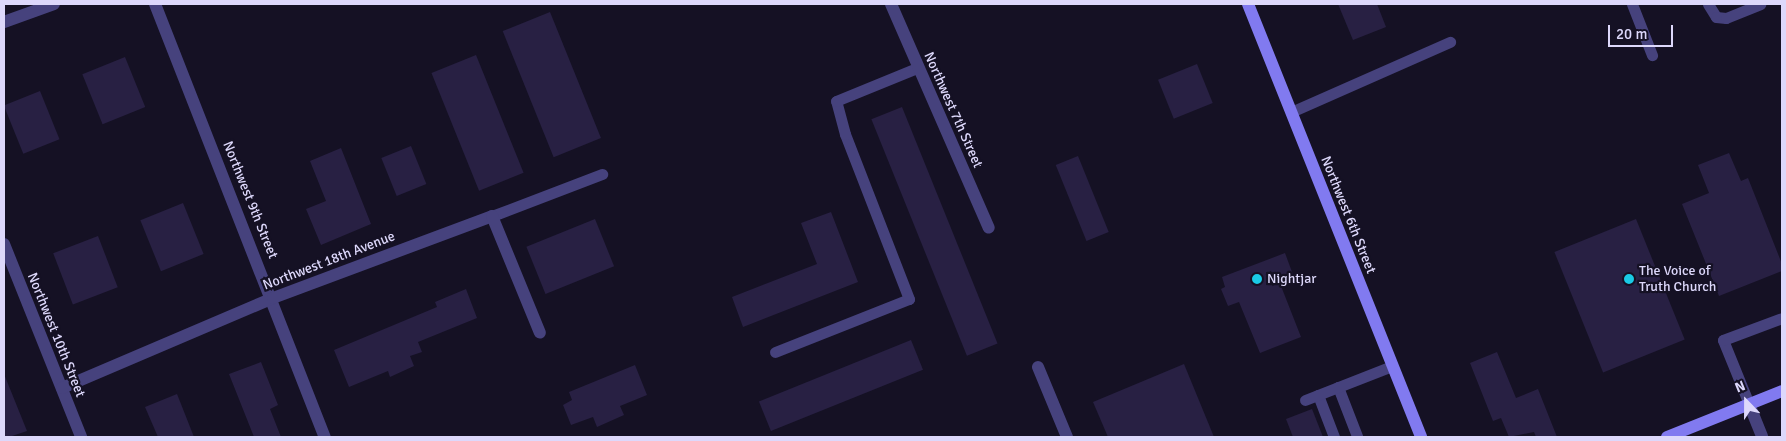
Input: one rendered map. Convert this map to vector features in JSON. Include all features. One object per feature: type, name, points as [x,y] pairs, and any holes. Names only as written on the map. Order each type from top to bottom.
[{"type":"main road","name":"Northwest 6th Street","points":[[1248,4],[1421,437]]},
{"type":"main road","points":[[1667,437],[1782,391]]},
{"type":"street","points":[[4,22],[54,4]]},
{"type":"street","name":"Northwest 9th Street","points":[[154,4],[273,298],[325,437]]},
{"type":"street","name":"Northwest 7th Street","points":[[892,4],[917,68],[989,228]]},
{"type":"street","points":[[492,216],[540,333]]},
{"type":"street","name":"Northwest 18th Avenue","points":[[62,388],[273,298],[492,216]]},
{"type":"street","name":"Northwest 10th Street","points":[[4,244],[81,437]]},
{"type":"street","points":[[1038,367],[1067,437]]},
{"type":"street","points":[[1749,404],[1762,437]]},
{"type":"lane","points":[[1632,4],[1652,55]]},
{"type":"lane","points":[[1708,4],[1716,18],[1726,18],[1760,4]]},
{"type":"lane","points":[[1291,112],[1450,42]]},
{"type":"lane","points":[[775,352],[909,299],[845,134],[836,101],[917,68]]},
{"type":"lane","points":[[492,216],[602,174]]},
{"type":"lane","points":[[1749,404],[1723,340],[1782,318]]},
{"type":"lane","points":[[1305,400],[1392,366]]},
{"type":"lane","points":[[1338,387],[1358,436]]},
{"type":"lane","points":[[1318,395],[1334,437]]},
{"type":"building","points":[[1338,4],[1377,4],[1386,27],[1353,40]]},
{"type":"building","points":[[550,12],[601,138],[554,157],[503,31]]},
{"type":"building","points":[[476,55],[524,173],[479,191],[431,73]]},
{"type":"building","points":[[125,57],[145,107],[103,124],[82,74]]},
{"type":"building","points":[[1197,64],[1213,103],[1174,119],[1158,80]]},
{"type":"building","points":[[40,91],[59,139],[23,154],[4,106]]},
{"type":"building","points":[[902,107],[998,343],[967,356],[871,119]]},
{"type":"building","points":[[411,146],[426,184],[397,196],[381,158]]},
{"type":"building","points":[[341,148],[371,224],[321,245],[306,209],[326,201],[310,161]]},
{"type":"building","points":[[1729,153],[1741,181],[1748,178],[1782,264],[1782,271],[1719,296],[1682,204],[1709,193],[1698,165]]},
{"type":"building","points":[[1078,156],[1109,232],[1086,241],[1056,165]]},
{"type":"building","points":[[183,203],[204,254],[161,271],[140,220]]},
{"type":"building","points":[[831,212],[858,282],[743,327],[732,297],[817,264],[801,223]]},
{"type":"building","points":[[595,219],[614,266],[545,294],[526,247]]},
{"type":"building","points":[[1636,219],[1685,340],[1603,372],[1554,252]]},
{"type":"building","points":[[98,236],[118,287],[73,305],[53,253]]},
{"type":"building","points":[[1285,253],[1295,280],[1281,286],[1301,337],[1260,353],[1239,302],[1228,306],[1221,289],[1225,287],[1222,277]]},
{"type":"building","points":[[466,289],[477,318],[418,342],[422,352],[410,356],[414,366],[390,377],[388,371],[349,387],[334,350],[437,307],[435,302]]},
{"type":"building","points":[[911,340],[923,370],[771,431],[759,401]]},
{"type":"building","points":[[1497,352],[1516,398],[1538,389],[1557,437],[1536,437],[1534,432],[1509,437],[1501,418],[1493,421],[1470,363]]},
{"type":"building","points":[[261,362],[278,405],[270,409],[281,437],[254,437],[229,374]]},
{"type":"building","points":[[1184,364],[1214,437],[1108,437],[1093,402]]},
{"type":"building","points":[[635,365],[647,395],[620,406],[624,415],[597,427],[593,417],[571,425],[563,405],[572,400],[569,392]]},
{"type":"building","points":[[4,374],[27,431],[9,437],[4,437]]},
{"type":"building","points":[[177,394],[194,437],[158,437],[145,407]]},
{"type":"building","points":[[1312,409],[1323,437],[1293,437],[1286,419]]},
{"type":"place","name":"Nightjar","points":[[1257,279]]},
{"type":"place","name":"The Voice of Truth Church","points":[[1629,279]]}]
